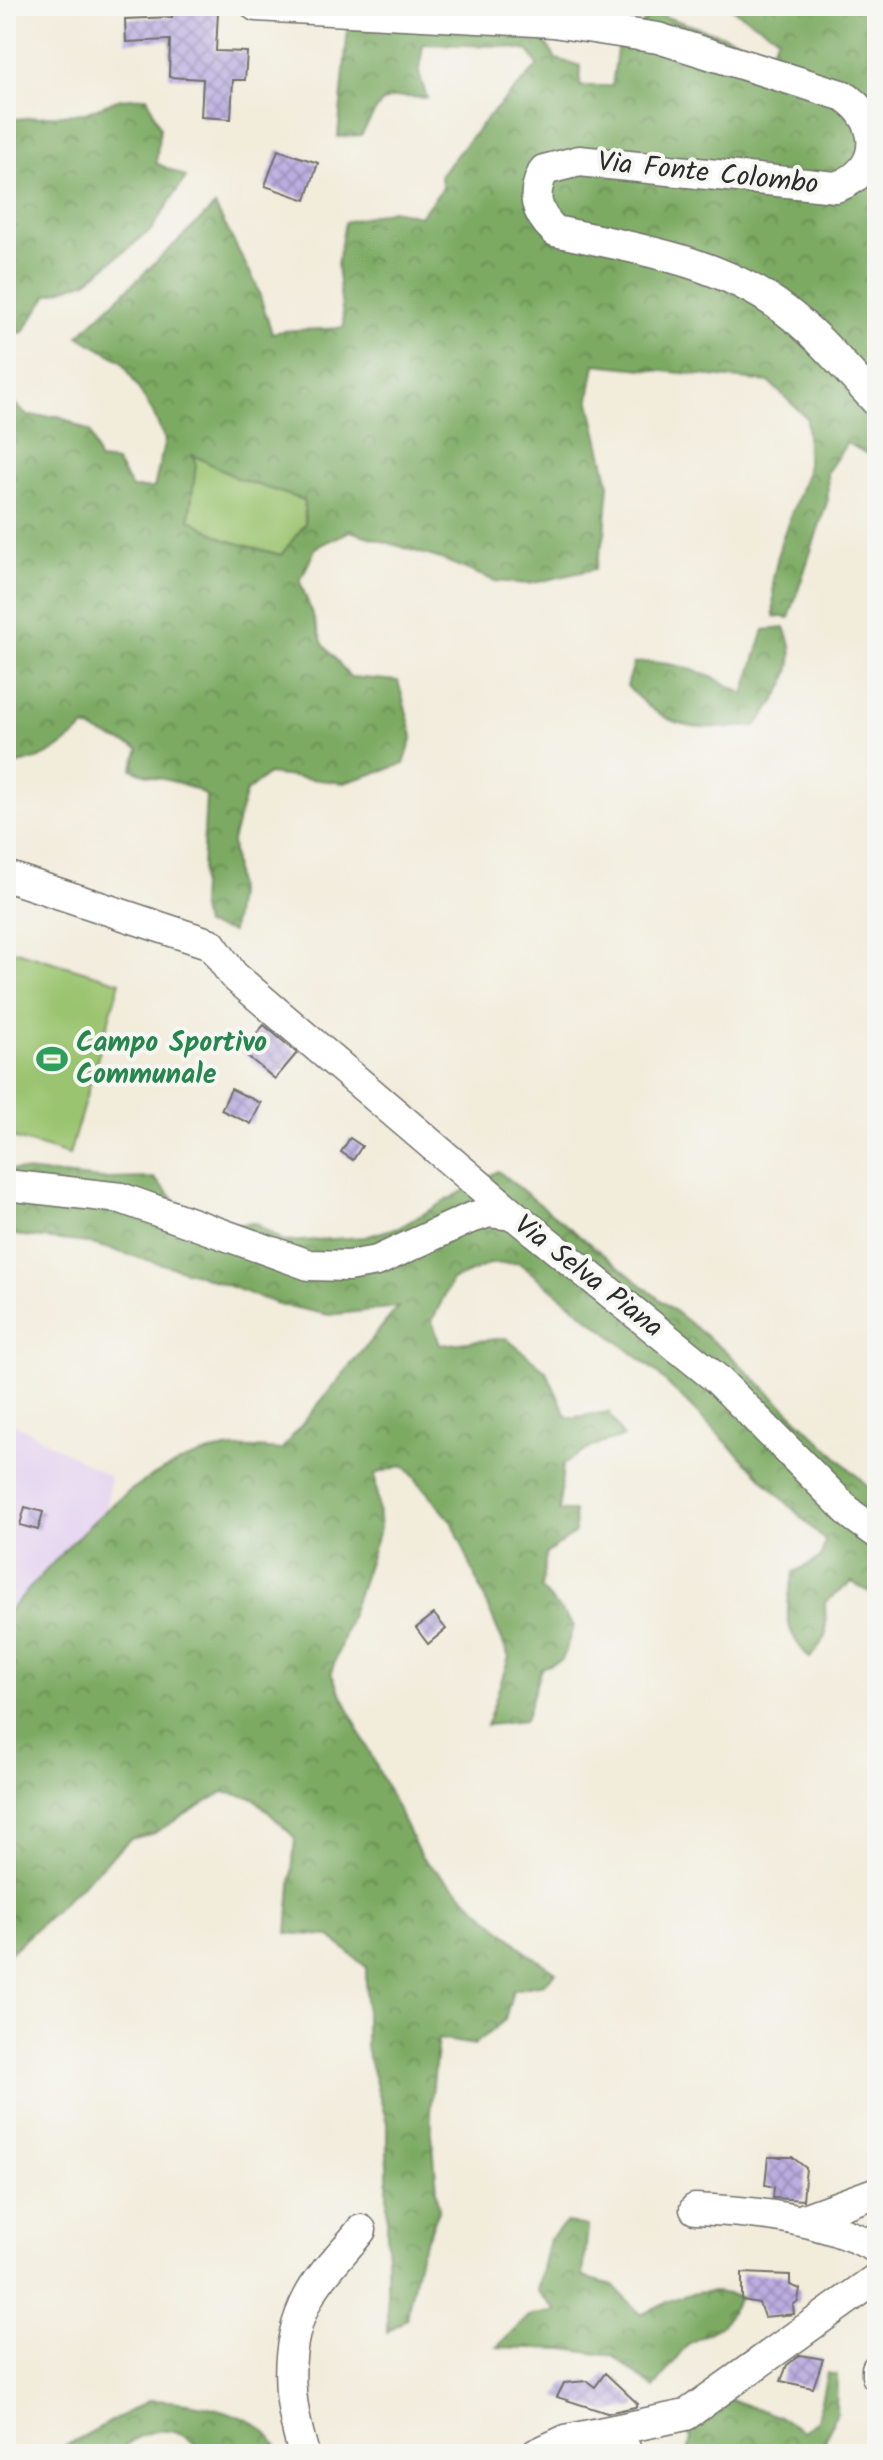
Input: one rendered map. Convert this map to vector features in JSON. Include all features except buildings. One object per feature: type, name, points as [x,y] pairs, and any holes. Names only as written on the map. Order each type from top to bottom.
[{"type":"street","name":"Via Fonte Colombo","points":[[256,6],[553,22],[658,38],[844,96],[864,108],[874,132],[875,153],[855,181],[836,187],[579,161],[544,170],[537,184],[535,202],[541,218],[555,231],[696,264],[747,286],[787,311],[877,402]]},
{"type":"street","points":[[6,876],[211,944],[233,975],[514,1215]]},
{"type":"street","name":"Via Selva Piana","points":[[6,1185],[121,1198],[309,1265],[348,1266],[377,1261],[468,1219],[489,1212],[514,1215],[717,1379],[852,1515],[877,1533]]},
{"type":"street","points":[[803,2219],[877,2192]]},
{"type":"street","points":[[695,2209],[803,2219],[841,2230],[877,2248]]},
{"type":"street","points":[[304,2454],[293,2419],[289,2366],[294,2333],[309,2295],[361,2230]]},
{"type":"street","points":[[536,2454],[566,2440],[686,2415],[877,2278]]},
{"type":"street","points":[[877,2369],[877,2376]]},
{"type":"street","points":[[602,2454],[612,2445],[626,2450],[626,2454]]},
{"type":"shaded area","points":[[6,1419],[110,1477],[107,1506],[6,1614]]},
{"type":"green space","points":[[350,6],[540,34],[556,59],[581,66],[580,86],[612,86],[617,50],[653,13],[771,51],[778,37],[727,6],[877,6],[877,459],[847,443],[827,472],[828,499],[789,618],[774,616],[773,579],[781,542],[807,471],[807,418],[769,382],[595,364],[589,398],[609,484],[605,533],[595,569],[529,584],[495,581],[441,559],[350,531],[316,547],[300,581],[323,644],[350,677],[398,681],[413,736],[404,764],[344,783],[268,774],[246,792],[232,841],[237,893],[232,932],[204,925],[200,904],[206,796],[190,787],[132,769],[139,749],[85,727],[49,754],[29,762],[6,765],[6,396],[28,416],[59,416],[90,432],[99,460],[116,462],[132,488],[154,488],[165,440],[153,413],[122,361],[78,336],[215,206],[256,284],[272,333],[344,327],[337,265],[345,222],[392,210],[420,216],[443,188],[440,175],[487,118],[538,66],[529,51],[502,46],[423,44],[419,73],[427,98],[400,97],[385,101],[374,112],[361,135],[338,137]],"holes":[[[193,455],[239,479],[304,500],[305,524],[281,555],[226,540],[189,519],[196,465]]]},
{"type":"green space","points":[[147,97],[160,128],[156,163],[186,177],[151,230],[87,281],[48,295],[23,332],[6,335],[6,115],[15,119],[85,113],[120,99]]},
{"type":"green space","points":[[192,454],[239,479],[305,500],[305,524],[281,555],[226,540],[189,519],[196,465]]},
{"type":"green space","points":[[785,628],[792,655],[790,668],[780,692],[756,726],[717,728],[685,725],[657,712],[627,686],[634,663],[649,662],[705,674],[744,694],[764,630]]},
{"type":"green space","name":"Campo Sportivo Communale","points":[[6,948],[120,982],[69,1155],[6,1136]]},
{"type":"green space","points":[[6,1169],[100,1179],[154,1178],[177,1202],[230,1225],[255,1223],[284,1242],[365,1237],[402,1226],[498,1171],[730,1355],[877,1495],[877,1597],[852,1582],[825,1602],[826,1637],[810,1658],[790,1628],[789,1597],[794,1572],[821,1558],[825,1541],[655,1371],[519,1263],[490,1264],[452,1280],[432,1321],[440,1345],[506,1338],[546,1371],[568,1418],[609,1412],[623,1437],[594,1446],[563,1464],[559,1511],[574,1511],[575,1533],[546,1554],[541,1589],[574,1625],[562,1660],[541,1668],[525,1721],[487,1725],[509,1657],[453,1523],[404,1465],[375,1474],[380,1529],[331,1673],[421,1857],[526,1952],[556,1972],[544,1984],[513,1990],[505,2020],[474,2045],[438,2039],[430,2112],[439,2211],[420,2254],[406,2319],[387,2332],[387,2123],[366,2048],[366,1967],[329,1936],[287,1933],[295,1838],[254,1798],[223,1792],[154,1833],[130,1839],[6,1957],[6,1614],[103,1512],[160,1472],[192,1458],[226,1449],[281,1450],[398,1307],[329,1315],[278,1304],[193,1273],[88,1243],[6,1234]]},
{"type":"green space","points":[[566,2223],[588,2226],[583,2277],[613,2285],[641,2315],[666,2302],[700,2292],[740,2297],[721,2326],[688,2344],[654,2388],[613,2356],[564,2349],[497,2347],[529,2316],[557,2311],[537,2291],[549,2239]]},
{"type":"green space","points":[[827,2373],[837,2375],[836,2413],[820,2454],[688,2454],[691,2437],[680,2424],[729,2399],[778,2416],[803,2431],[817,2420]]},
{"type":"green space","points":[[150,2400],[204,2406],[243,2418],[272,2439],[280,2454],[203,2454],[183,2435],[160,2431],[137,2438],[115,2454],[51,2454]]},
{"type":"place","name":"Campo Sportivo Communale","points":[[52,1059]]}]
